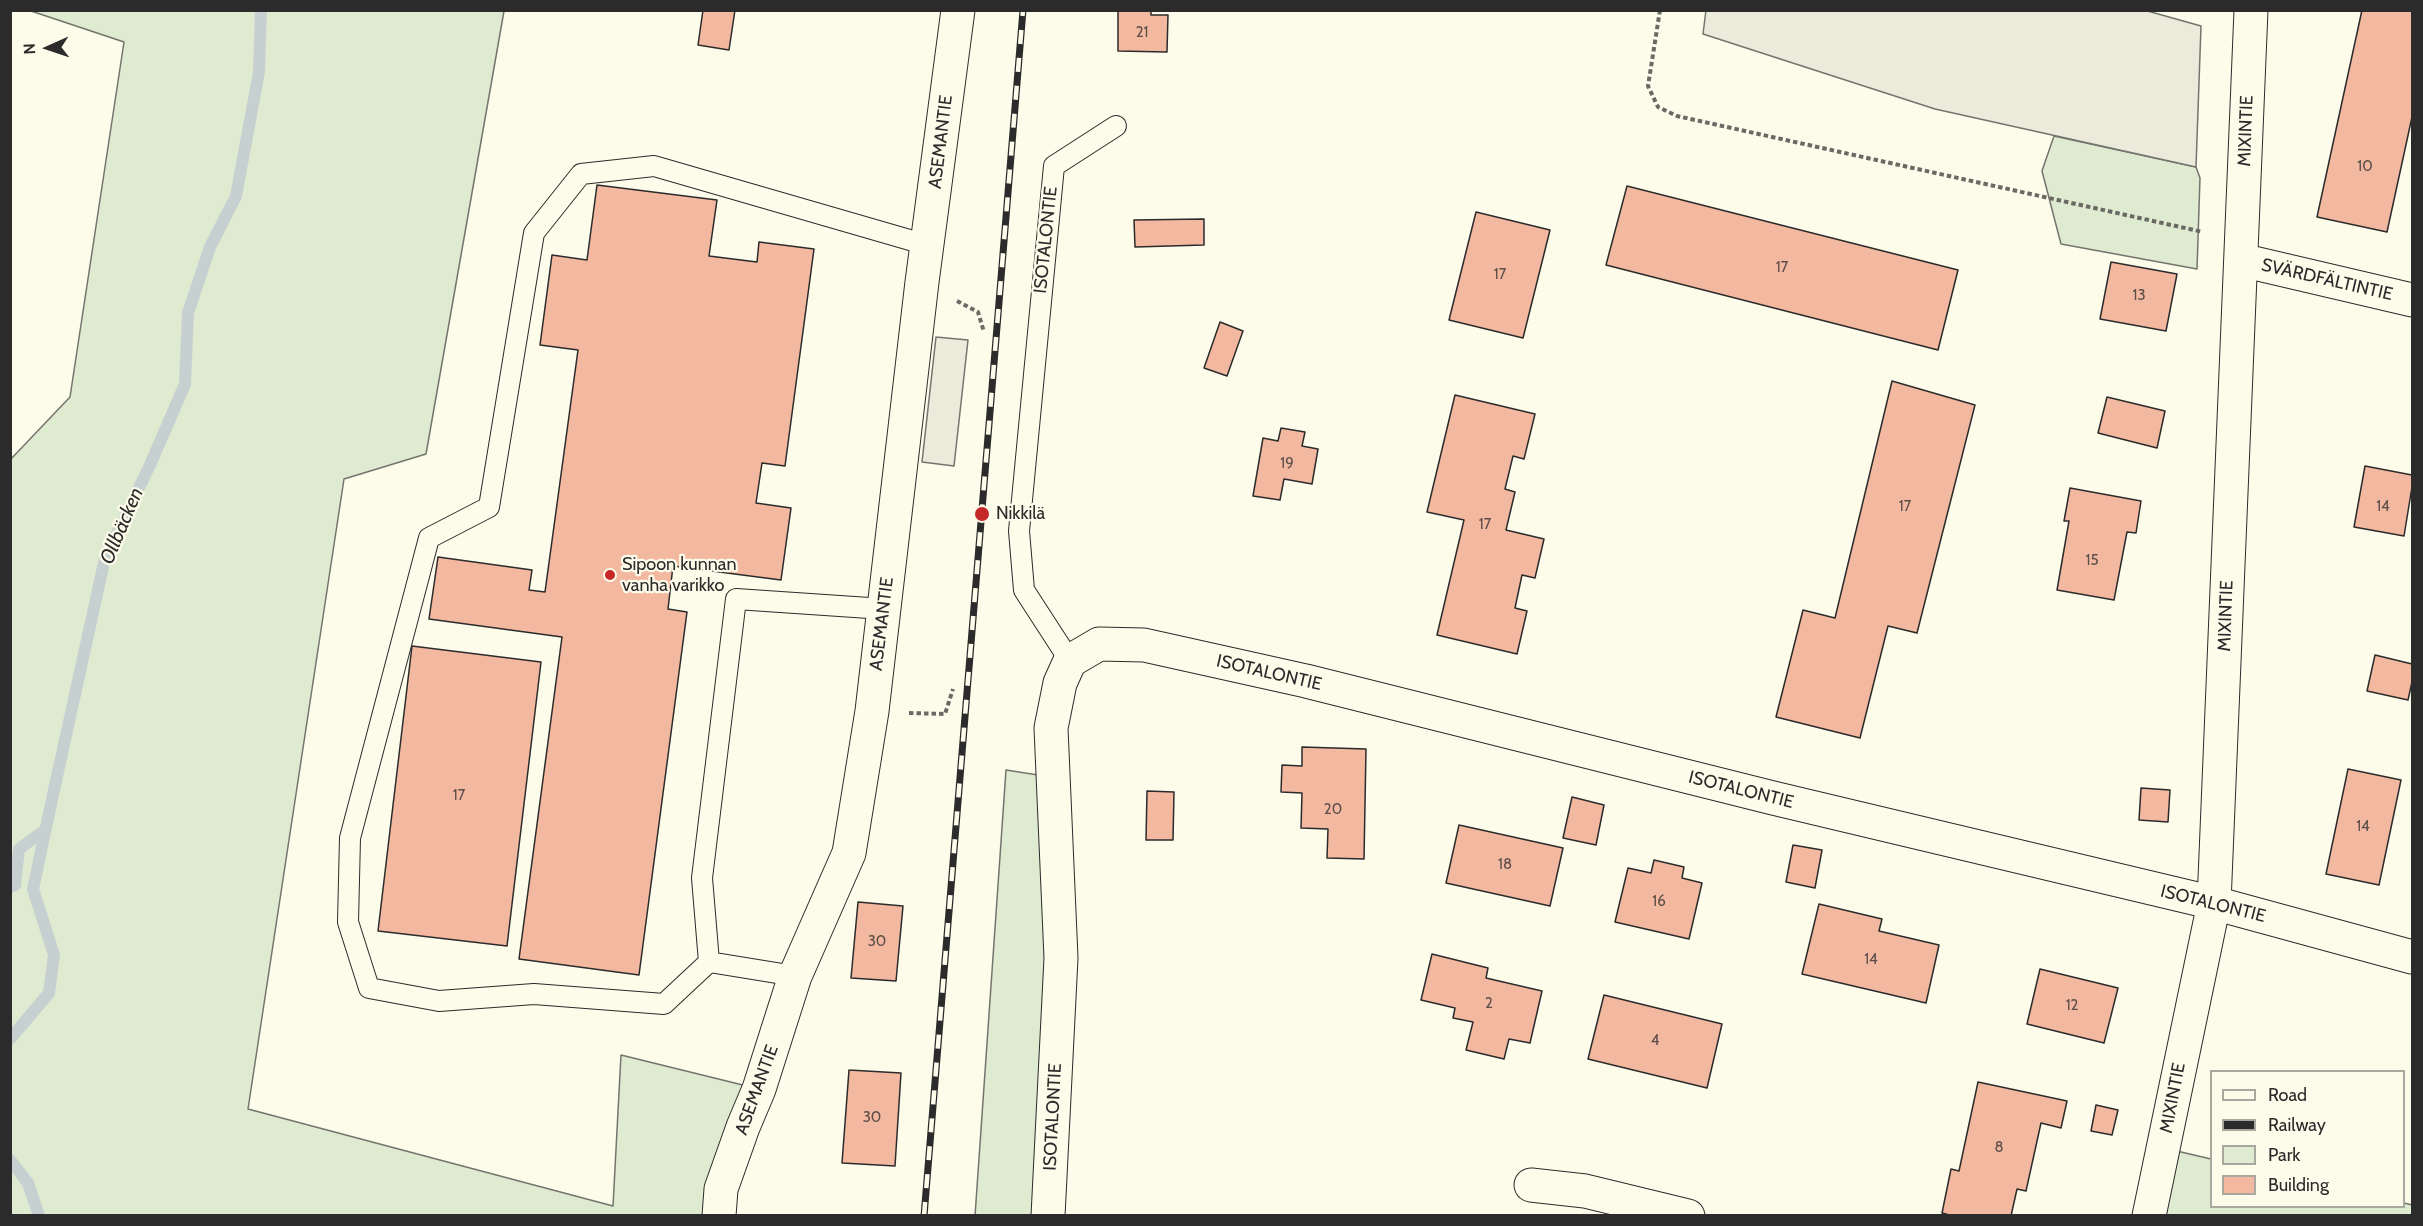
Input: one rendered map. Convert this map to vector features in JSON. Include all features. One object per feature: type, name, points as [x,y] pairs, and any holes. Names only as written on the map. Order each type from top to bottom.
[{"type":"street","name":"ASEMANTIE","points":[[718,1215],[722,1189],[743,1127],[759,1089],[795,976],[849,853],[872,711],[927,245],[958,10]]},
{"type":"street","name":"MIXINTIE","points":[[2149,1215],[2214,903],[2251,10]]},
{"type":"street","name":"SVÄRDFÄLTINTIE","points":[[2241,260],[2412,300]]},
{"type":"street","name":"ISOTALONTIE","points":[[1048,1215],[1061,958],[1052,728],[1060,683],[1070,661],[1099,644],[1144,645],[1306,681],[1773,798],[2214,903],[2412,957]]},
{"type":"street","points":[[1531,1185],[1585,1191],[1688,1215]]},
{"type":"lane","name":"ISOTALONTIE","points":[[1070,661],[1024,590],[1019,531],[1054,166],[1116,126]]},
{"type":"lane","points":[[709,962],[664,1004],[534,994],[439,1000],[369,988],[348,922],[350,838],[429,538],[489,507],[534,233],[581,174],[654,166],[927,245]]},
{"type":"lane","points":[[709,962],[702,878],[736,599],[884,609]]},
{"type":"lane","points":[[709,962],[795,976]]},
{"type":"path","points":[[1660,10],[1648,86],[1658,106],[1677,116],[2216,235],[2241,260]]},
{"type":"path","points":[[872,711],[945,714],[953,689]]},
{"type":"green space","points":[[31,11],[504,11],[426,454],[344,479],[248,1109],[613,1206],[621,1055],[759,1089],[719,1215],[11,1215],[10,460],[70,397],[124,42]]},
{"type":"green space","points":[[2054,136],[2196,167],[2200,178],[2197,269],[2061,244],[2042,171]]},
{"type":"green space","points":[[1006,770],[1038,775],[1048,964],[1032,1215],[975,1216]]},
{"type":"green space","points":[[2164,1148],[2210,1159],[2210,1208],[2405,1208],[2405,1203],[2412,1205],[2412,1216],[2149,1216]]},
{"type":"shaded area","points":[[1706,10],[2144,10],[2201,26],[2196,167],[1935,109],[1703,34]]},
{"type":"shaded area","points":[[936,337],[968,340],[954,466],[922,462]]},
{"type":"building","points":[[703,10],[735,10],[729,50],[698,45]]},
{"type":"building","points":[[1118,10],[1151,10],[1151,15],[1168,15],[1167,52],[1118,51]]},
{"type":"building","points":[[2362,10],[2412,10],[2412,117],[2387,232],[2317,217]]},
{"type":"building","name":"Sipoon kunnan vanha varikko","points":[[597,185],[717,200],[709,256],[757,262],[759,242],[814,249],[785,466],[762,463],[756,503],[791,508],[781,580],[673,566],[668,609],[687,612],[639,975],[519,959],[562,637],[429,619],[438,557],[532,570],[529,590],[545,592],[578,350],[540,345],[552,255],[587,260]]},
{"type":"building","points":[[1627,186],[1958,270],[1938,350],[1606,265]]},
{"type":"building","points":[[1476,212],[1550,230],[1523,338],[1449,320]]},
{"type":"building","points":[[1204,219],[1204,245],[1135,247],[1134,220]]},
{"type":"building","points":[[2111,262],[2177,274],[2166,331],[2100,319]]},
{"type":"building","points":[[1220,322],[1243,331],[1227,376],[1204,368]]},
{"type":"building","points":[[1892,381],[1975,405],[1917,633],[1888,626],[1860,738],[1776,717],[1803,610],[1835,618]]},
{"type":"building","points":[[1455,395],[1535,414],[1524,459],[1513,456],[1505,489],[1515,492],[1506,530],[1544,539],[1535,578],[1522,575],[1515,608],[1527,611],[1517,654],[1437,635],[1464,520],[1427,512]]},
{"type":"building","points":[[2107,397],[2165,411],[2157,448],[2098,433]]},
{"type":"building","points":[[1281,428],[1305,432],[1302,446],[1318,449],[1312,484],[1284,479],[1280,500],[1253,496],[1263,438],[1278,441]]},
{"type":"building","points":[[2365,466],[2412,475],[2404,536],[2354,527]]},
{"type":"building","points":[[2070,488],[2141,501],[2136,533],[2127,532],[2114,600],[2057,590],[2069,521],[2064,521]]},
{"type":"building","points":[[412,646],[541,662],[507,946],[378,931]]},
{"type":"building","points":[[2375,655],[2412,664],[2412,682],[2408,700],[2367,691]]},
{"type":"building","points":[[1302,747],[1366,749],[1364,859],[1327,858],[1328,829],[1301,828],[1302,793],[1281,792],[1282,765],[1302,766]]},
{"type":"building","points":[[2348,769],[2401,780],[2379,885],[2326,874]]},
{"type":"building","points":[[2141,788],[2170,790],[2168,822],[2139,820]]},
{"type":"building","points":[[1147,791],[1174,792],[1173,840],[1146,840]]},
{"type":"building","points":[[1572,797],[1604,805],[1596,845],[1563,838]]},
{"type":"building","points":[[1459,825],[1563,848],[1550,906],[1446,883]]},
{"type":"building","points":[[1793,845],[1822,850],[1815,888],[1786,882]]},
{"type":"building","points":[[1654,860],[1684,867],[1682,878],[1702,883],[1689,939],[1615,922],[1628,868],[1651,873]]},
{"type":"building","points":[[858,902],[903,906],[896,981],[851,978]]},
{"type":"building","points":[[1819,904],[1882,919],[1879,931],[1939,945],[1926,1003],[1802,974]]},
{"type":"building","points":[[1432,954],[1488,968],[1486,978],[1542,991],[1530,1043],[1509,1039],[1504,1059],[1466,1050],[1473,1022],[1453,1018],[1455,1008],[1421,1000]]},
{"type":"building","points":[[2040,969],[2118,988],[2104,1043],[2027,1024]]},
{"type":"building","points":[[1604,995],[1722,1024],[1707,1088],[1588,1059]]},
{"type":"building","points":[[849,1070],[901,1073],[895,1166],[842,1163]]},
{"type":"building","points":[[1978,1082],[2067,1101],[2061,1128],[2041,1123],[2026,1191],[2017,1189],[2011,1216],[1953,1216],[1942,1213],[1951,1169],[1959,1171]]},
{"type":"building","points":[[2096,1105],[2118,1110],[2112,1135],[2091,1131]]},
{"type":"waterway","name":"Ollbäcken","points":[[10,1039],[49,993],[54,955],[33,889],[54,790],[105,558],[150,465],[185,384],[188,313],[210,247],[236,196],[259,72],[261,10]]},
{"type":"waterway","points":[[10,887],[15,885],[19,849],[45,830]]},
{"type":"waterway","name":"Ollbäcken","points":[[10,1160],[28,1183],[39,1216]]},
{"type":"railway","points":[[924,1216],[1023,10]]},
{"type":"place","name":"Nikkilä","points":[[982,514]]},
{"type":"place","name":"Sipoon kunnan vanha varikko","points":[[610,575]]}]
